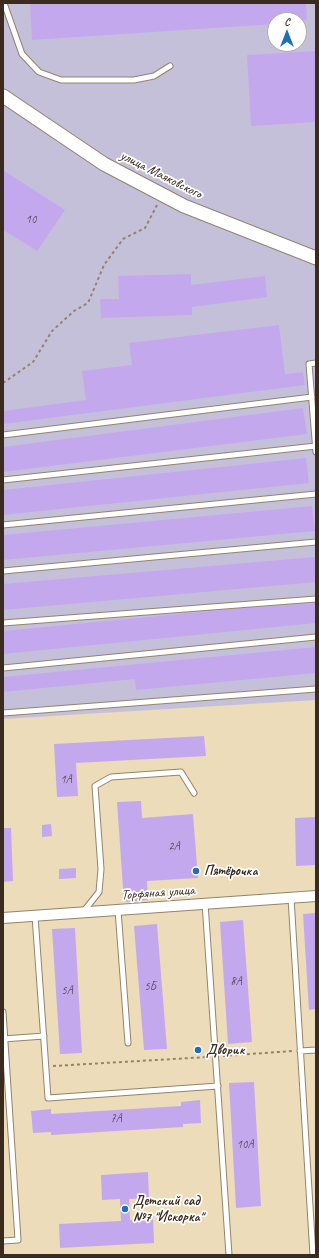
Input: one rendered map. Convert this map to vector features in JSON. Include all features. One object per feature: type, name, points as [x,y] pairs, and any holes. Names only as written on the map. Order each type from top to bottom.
[{"type":"street","name":"улица Маяковского","points":[[3,96],[104,164],[184,206],[316,258]]},
{"type":"street","name":"Торфяная улица","points":[[3,918],[315,896]]},
{"type":"lane","points":[[4,3],[22,54],[39,72],[61,80],[134,80],[154,76],[170,66]]},
{"type":"lane","points":[[316,363],[309,364],[316,452]]},
{"type":"lane","points":[[3,435],[312,397]]},
{"type":"lane","points":[[3,480],[316,446]]},
{"type":"lane","points":[[3,525],[316,494]]},
{"type":"lane","points":[[3,571],[316,542]]},
{"type":"lane","points":[[3,623],[316,599]]},
{"type":"lane","points":[[3,668],[316,637]]},
{"type":"lane","points":[[3,713],[316,689]]},
{"type":"lane","points":[[82,912],[99,892],[101,869],[95,786],[110,776],[181,772],[194,793]]},
{"type":"lane","points":[[292,898],[300,1051],[314,1241],[313,1255]]},
{"type":"lane","points":[[205,903],[230,1255]]},
{"type":"lane","points":[[118,910],[128,1043]]},
{"type":"lane","points":[[35,916],[48,1098],[218,1086]]},
{"type":"lane","points":[[3,1012],[18,1240],[3,1241]]},
{"type":"lane","points":[[4,1039],[44,1036]]},
{"type":"lane","points":[[300,1051],[316,1050]]},
{"type":"path","points":[[3,383],[33,362],[52,331],[74,311],[88,303],[104,265],[123,239],[145,228],[163,195]]},
{"type":"path","points":[[46,1066],[300,1051]]},
{"type":"shaded area","points":[[3,3],[316,3],[316,700],[3,719]]},
{"type":"building","points":[[30,3],[306,3],[307,12],[267,12],[267,25],[32,40]]},
{"type":"building","points":[[316,51],[316,122],[251,126],[247,55]]},
{"type":"building","points":[[3,170],[65,210],[37,251],[3,230]]},
{"type":"building","points":[[191,274],[191,285],[265,276],[267,297],[192,307],[192,315],[101,318],[100,299],[119,299],[118,276]]},
{"type":"building","points":[[279,325],[285,374],[303,372],[305,385],[3,424],[3,411],[86,400],[82,371],[132,365],[129,343]]},
{"type":"building","points":[[303,408],[307,434],[3,472],[3,447]]},
{"type":"building","points":[[306,458],[309,483],[3,515],[3,490]]},
{"type":"building","points":[[312,506],[315,531],[3,560],[3,535]]},
{"type":"building","points":[[315,557],[316,582],[3,610],[3,584]]},
{"type":"building","points":[[316,603],[316,623],[3,654],[3,631],[220,610]]},
{"type":"building","points":[[316,647],[316,673],[136,690],[135,679],[3,692],[3,677]]},
{"type":"building","points":[[204,736],[206,756],[76,763],[78,796],[57,797],[54,744]]},
{"type":"building","points":[[141,801],[142,818],[193,814],[198,878],[147,881],[148,900],[124,902],[117,802]]},
{"type":"building","points":[[316,817],[316,865],[296,866],[295,818]]},
{"type":"building","points":[[51,824],[52,836],[42,837],[42,825]]},
{"type":"building","points":[[3,828],[11,828],[13,881],[3,882]]},
{"type":"building","points":[[76,868],[76,878],[59,879],[59,869]]},
{"type":"building","points":[[316,913],[316,1009],[309,1010],[303,914]]},
{"type":"building","points":[[243,920],[252,1042],[228,1044],[220,922]]},
{"type":"building","points":[[157,924],[167,1049],[144,1050],[134,926]]},
{"type":"building","points":[[75,928],[82,1053],[60,1054],[52,929]]},
{"type":"building","points":[[254,1082],[261,1206],[236,1208],[229,1083]]},
{"type":"building","points":[[200,1100],[201,1123],[183,1124],[183,1127],[51,1135],[51,1132],[33,1133],[31,1111],[51,1109],[51,1114],[181,1106],[181,1102]]},
{"type":"building","name":"Детский cад №7 \"Искорка\"","points":[[148,1172],[149,1198],[129,1199],[130,1220],[153,1218],[154,1243],[60,1248],[59,1224],[121,1221],[120,1199],[102,1200],[101,1175]]},
{"type":"place","name":"Пятёрочка","points":[[196,871]]},
{"type":"place","name":"Дворик","points":[[198,1050]]},
{"type":"place","name":"Детский cад №7 \"Искорка\"","points":[[125,1209]]}]
